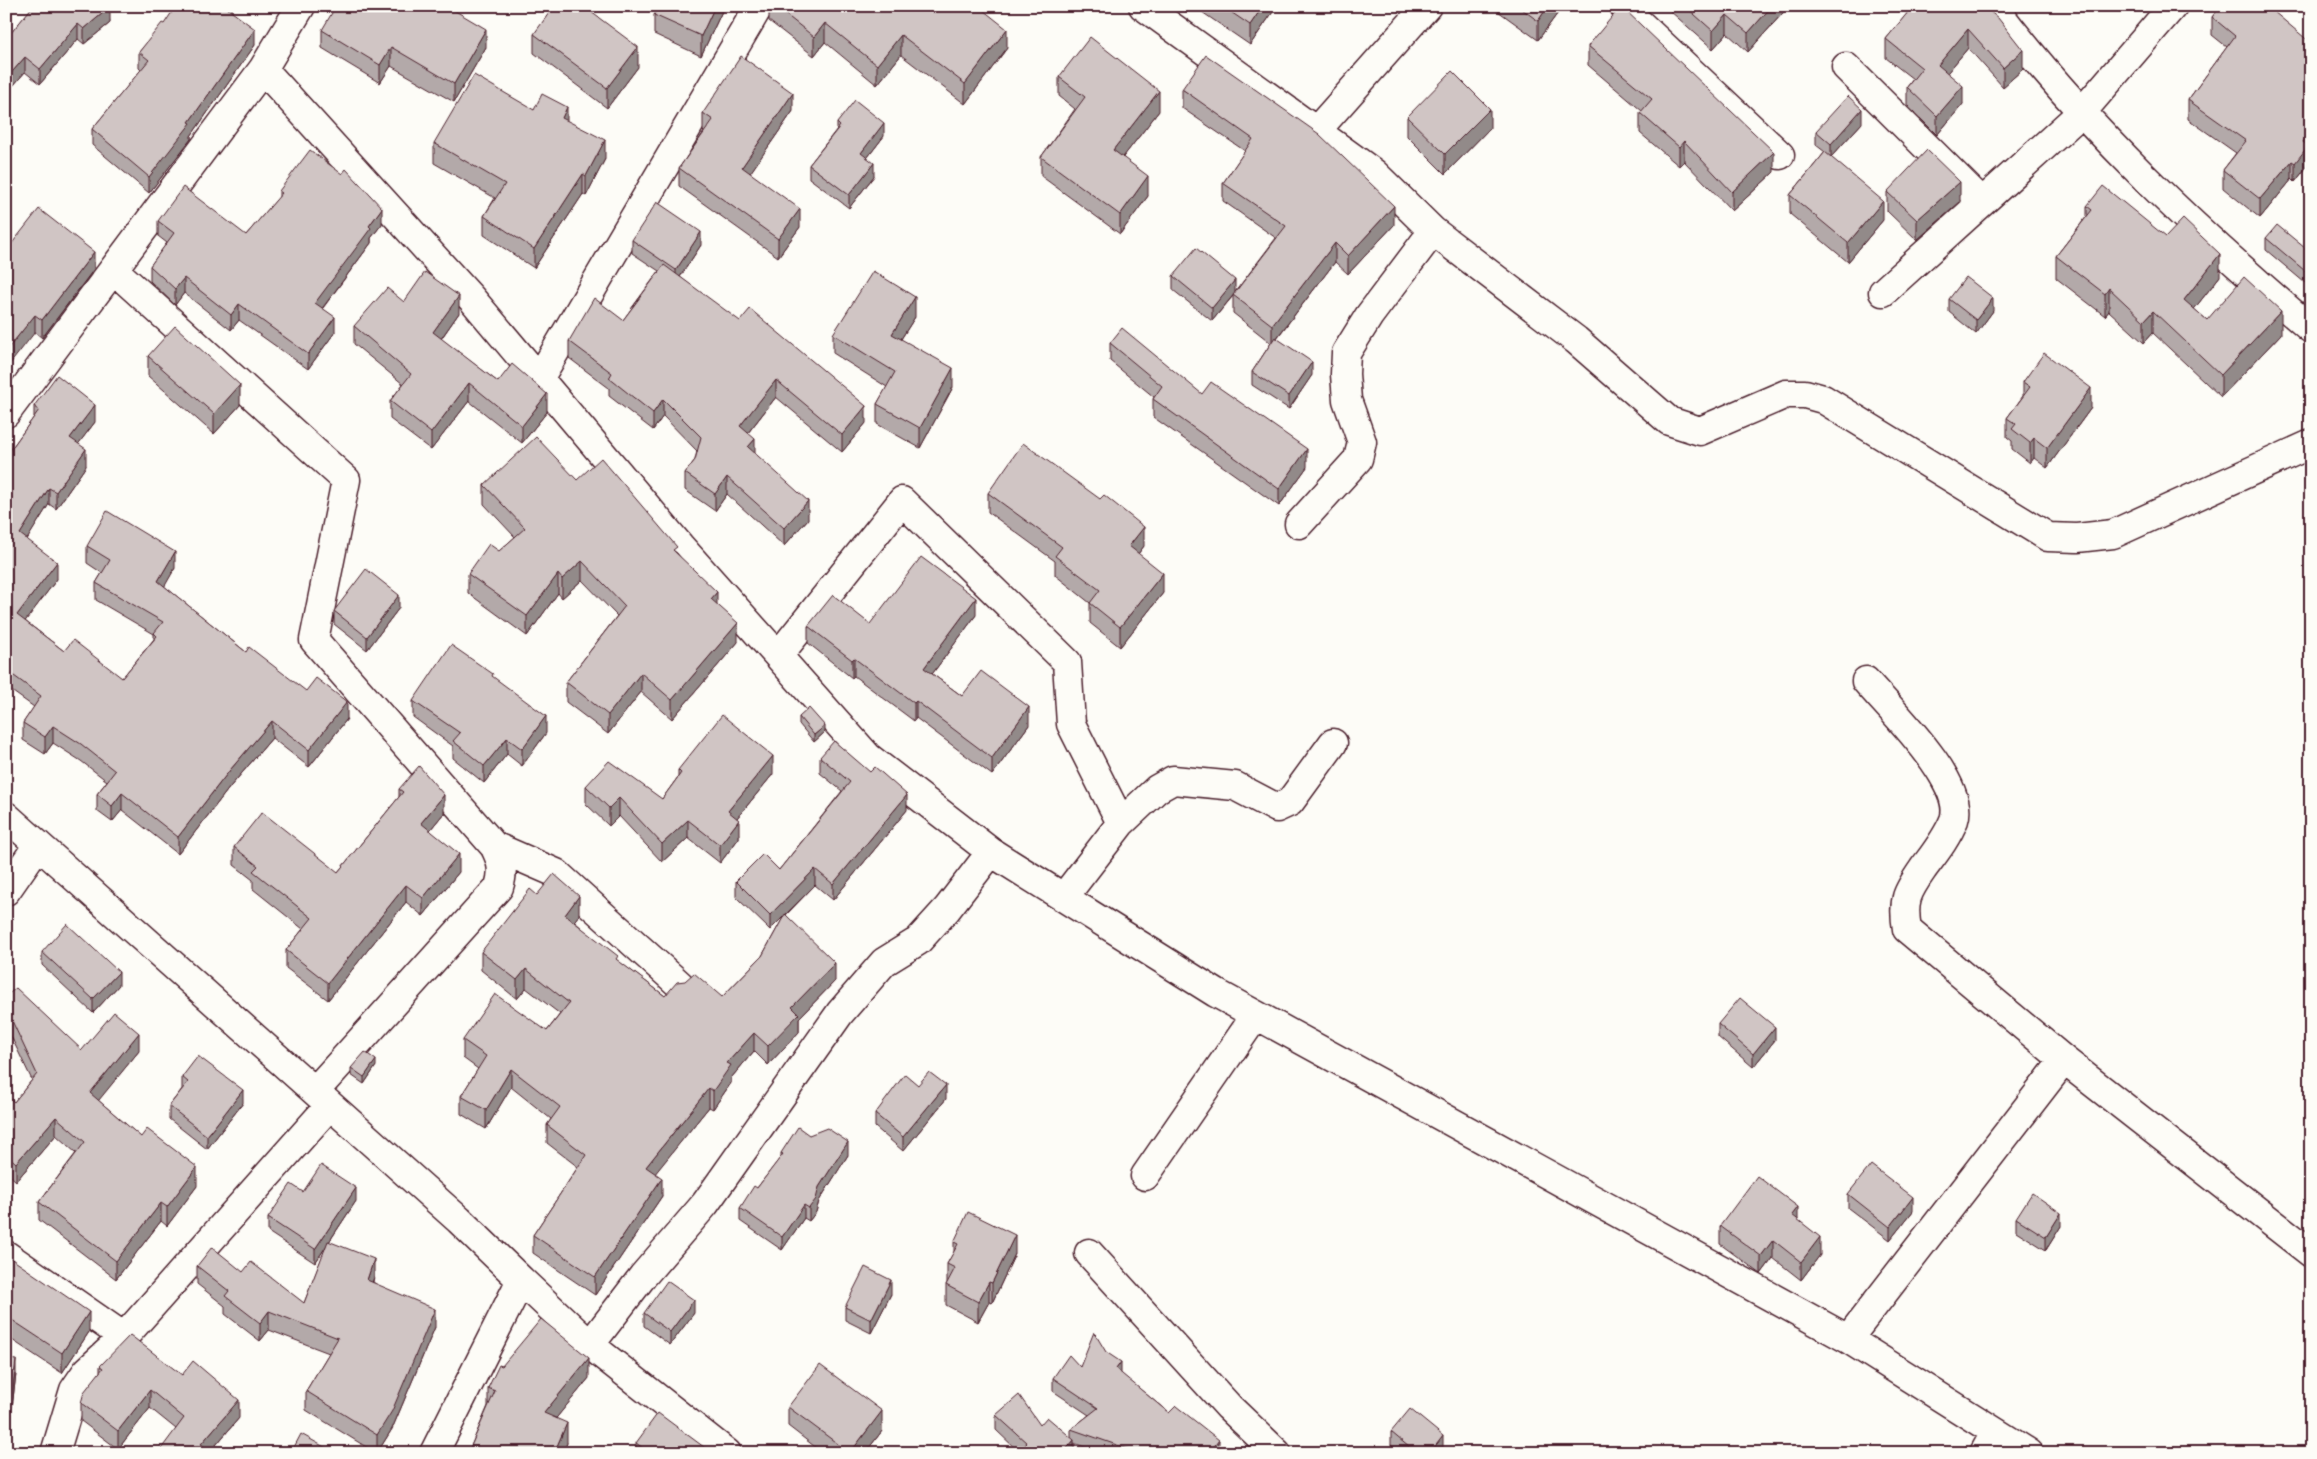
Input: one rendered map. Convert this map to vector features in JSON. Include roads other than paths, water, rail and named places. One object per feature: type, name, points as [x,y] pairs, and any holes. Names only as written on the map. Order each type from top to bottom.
[{"type":"street","points":[[6,412],[263,69],[301,6]]},
{"type":"street","points":[[539,379],[759,6]]},
{"type":"street","points":[[1143,6],[1374,173],[1433,231],[1576,340],[1669,421],[1700,431],[1786,394],[1805,394],[1822,399],[2048,537],[2077,538],[2113,534],[2311,444]]},
{"type":"street","points":[[1317,130],[1427,6]]},
{"type":"street","points":[[1624,6],[1636,21],[1780,155]]},
{"type":"street","points":[[1993,6],[2082,112],[2233,262],[2311,329]]},
{"type":"street","points":[[1883,292],[2082,112],[2173,6]]},
{"type":"street","points":[[1846,67],[1982,202]]},
{"type":"street","points":[[263,69],[472,299],[680,546],[868,757],[991,852],[1216,993],[1848,1339],[1989,1443],[2029,1453]]},
{"type":"street","points":[[1298,524],[1358,459],[1362,442],[1347,400],[1346,353],[1369,316],[1433,231]]},
{"type":"street","points":[[55,1453],[74,1390],[87,1371],[124,1337],[499,887],[502,876],[502,860],[494,846],[314,640],[346,480],[114,270]]},
{"type":"street","points":[[778,656],[902,501],[1067,662],[1071,724],[1121,824]]},
{"type":"street","points":[[1866,681],[1933,757],[1954,804],[1954,819],[1948,832],[1908,892],[1904,908],[1908,928],[2064,1060],[2311,1253]]},
{"type":"street","points":[[1064,897],[1121,824],[1156,789],[1173,780],[1234,786],[1277,808],[1290,802],[1333,743]]},
{"type":"street","points":[[6,816],[459,1220],[590,1345],[728,1453]]},
{"type":"street","points":[[6,892],[38,845]]},
{"type":"street","points":[[494,846],[556,873],[680,984]]},
{"type":"street","points":[[590,1345],[643,1276],[705,1204],[840,1013],[884,962],[918,941],[948,909],[991,852]]},
{"type":"street","points":[[1145,1176],[1256,1016]]},
{"type":"street","points":[[1848,1339],[2064,1060]]},
{"type":"street","points":[[1089,1253],[1229,1407],[1277,1453]]},
{"type":"street","points":[[6,1255],[124,1337]]},
{"type":"street","points":[[434,1453],[521,1280]]}]
